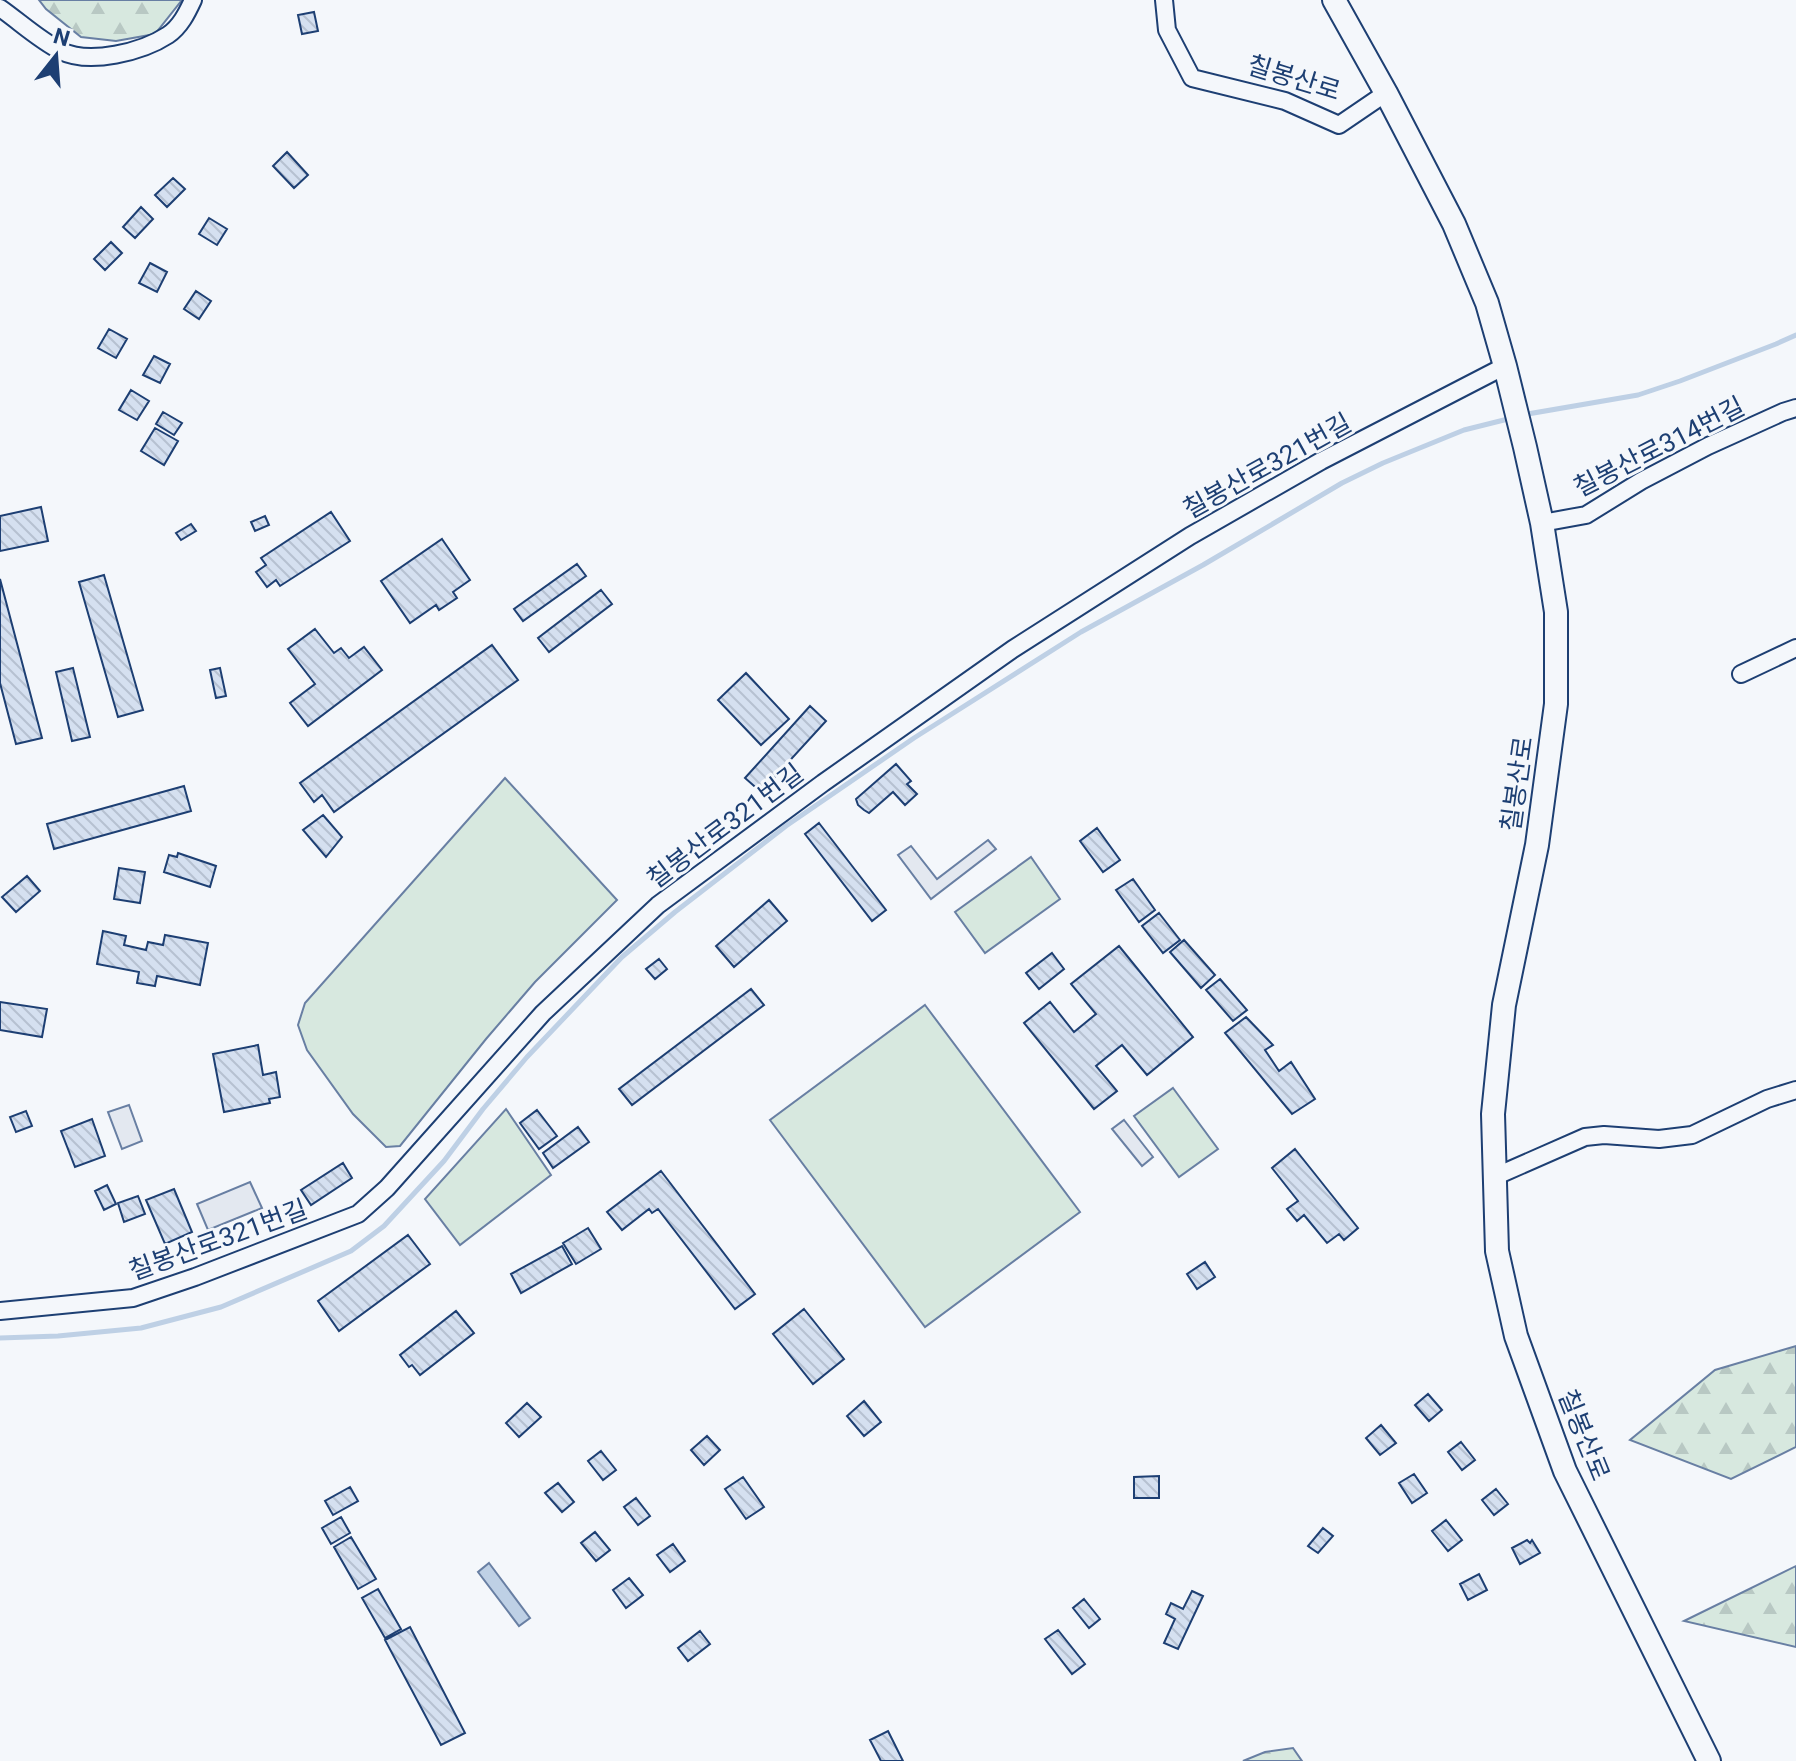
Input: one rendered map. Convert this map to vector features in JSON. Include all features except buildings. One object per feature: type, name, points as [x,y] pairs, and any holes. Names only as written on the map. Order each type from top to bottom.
[{"type":"street","points":[[0,8],[63,52],[79,57],[95,57],[117,55],[170,34],[184,18],[193,0]]},
{"type":"street","name":"칠봉산로","points":[[1164,0],[1167,30],[1192,78],[1285,101],[1339,125],[1386,93],[1454,224],[1487,303],[1511,389],[1542,523],[1556,612],[1556,704],[1537,845],[1504,1005],[1493,1114],[1497,1251],[1516,1336],[1565,1471],[1709,1761]]},
{"type":"street","points":[[1334,0],[1386,93]]},
{"type":"street","name":"칠봉산로321번길","points":[[0,1311],[133,1298],[358,1214],[387,1188],[543,1013],[658,905],[810,792],[1013,649],[1190,536],[1321,461],[1505,366]]},
{"type":"street","name":"칠봉산로314번길","points":[[1542,523],[1586,515],[1641,481],[1708,446],[1796,408]]},
{"type":"street","points":[[1741,674],[1796,648]]},
{"type":"street","points":[[1494,1177],[1585,1137],[1604,1135],[1659,1139],[1692,1135],[1767,1099],[1796,1090]]},
{"type":"green space","points":[[39,0],[182,0],[155,34],[116,41],[81,37]]},
{"type":"green space","points":[[505,778],[617,900],[535,982],[400,1146],[386,1147],[353,1114],[307,1050],[298,1025],[305,1003]]},
{"type":"green space","points":[[1031,857],[1060,899],[985,953],[955,912]]},
{"type":"green space","points":[[925,1005],[1080,1212],[925,1327],[770,1120]]},
{"type":"green space","points":[[1173,1088],[1218,1149],[1179,1177],[1134,1116]]},
{"type":"green space","points":[[506,1109],[551,1175],[460,1245],[425,1199]]},
{"type":"green space","points":[[1796,1346],[1796,1447],[1731,1479],[1630,1440],[1715,1370]]},
{"type":"green space","points":[[1796,1566],[1796,1647],[1684,1621]]},
{"type":"green space","points":[[1293,1748],[1302,1761],[1243,1761],[1265,1752]]},
{"type":"shaded area","points":[[988,840],[996,849],[931,899],[898,855],[911,846],[937,879]]},
{"type":"shaded area","points":[[129,1105],[142,1141],[122,1149],[108,1112]]},
{"type":"shaded area","points":[[1124,1120],[1153,1157],[1142,1166],[1112,1129]]},
{"type":"shaded area","points":[[250,1182],[262,1208],[208,1230],[197,1204]]},
{"type":"water","points":[[489,1563],[530,1618],[519,1626],[478,1572]]},
{"type":"waterway","points":[[1522,415],[1638,395],[1796,335]]},
{"type":"waterway","points":[[0,1338],[141,1328],[221,1307],[351,1251],[384,1226],[444,1161],[527,1057],[622,957],[786,826],[914,738],[1081,632],[1342,483],[1464,430],[1512,418]]}]
